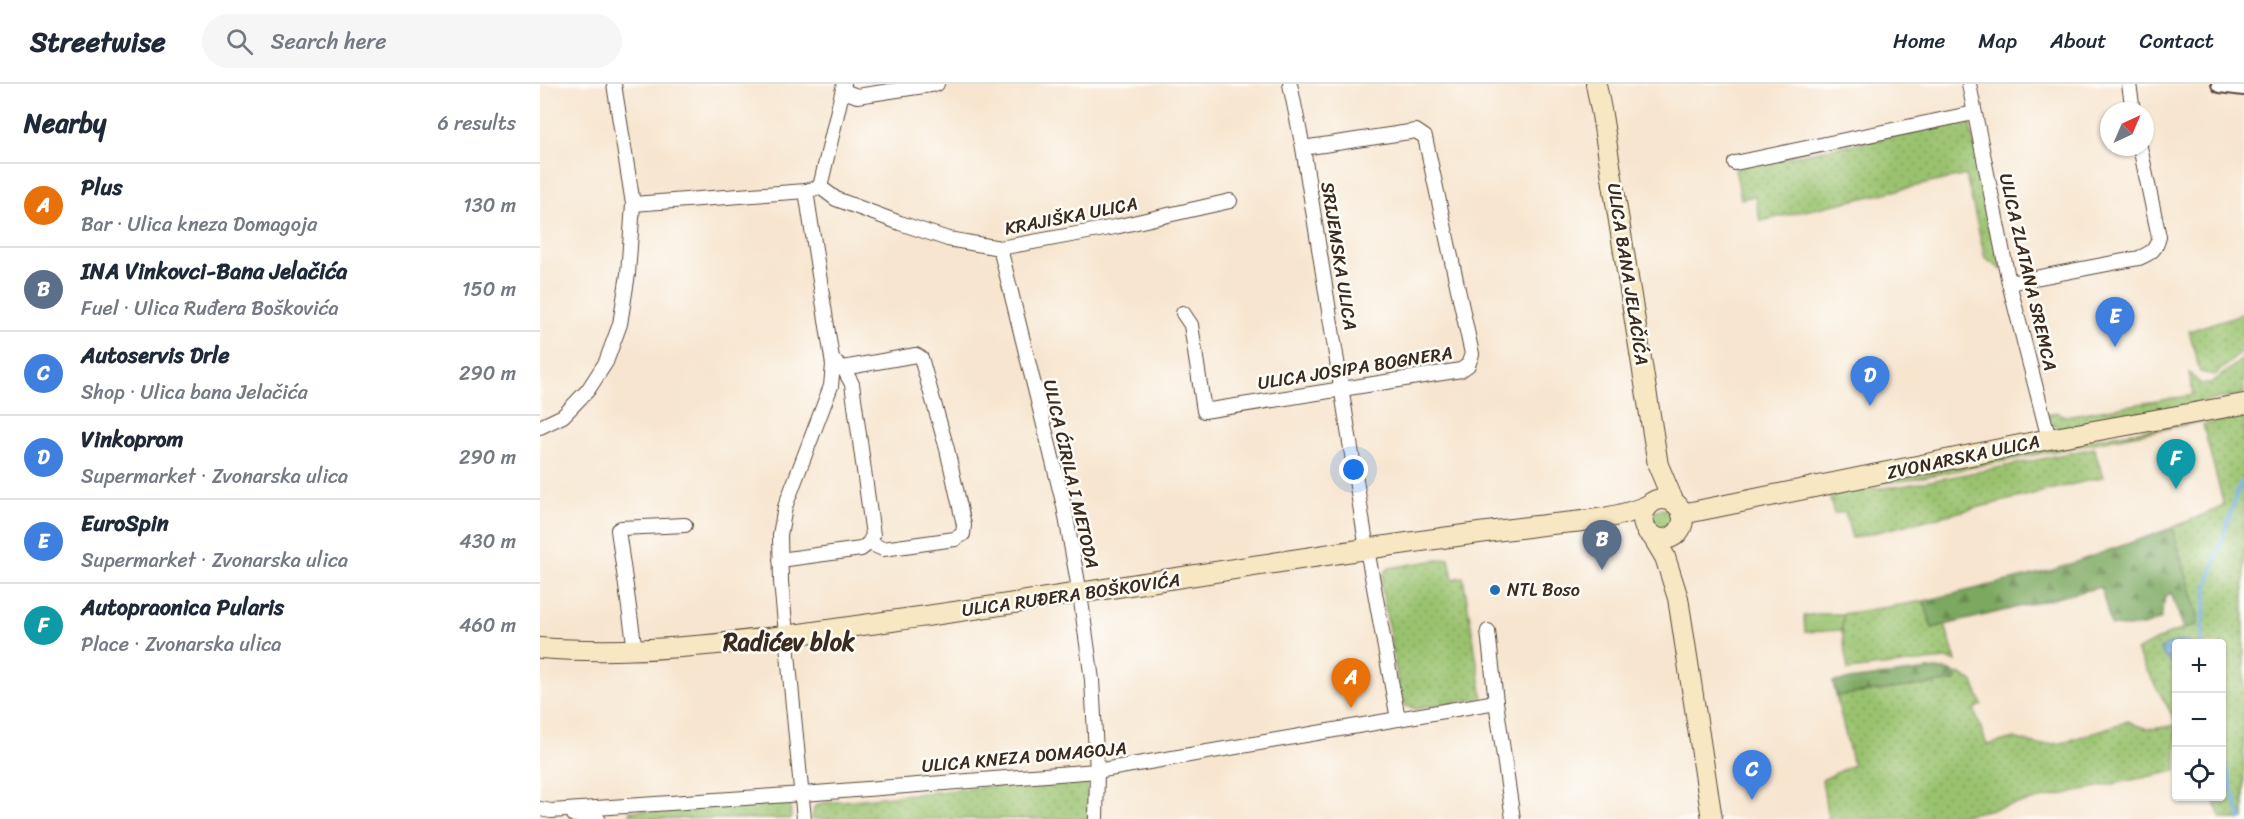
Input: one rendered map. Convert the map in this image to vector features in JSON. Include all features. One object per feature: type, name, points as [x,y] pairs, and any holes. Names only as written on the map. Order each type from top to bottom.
[{"type":"main road","name":"ULICA BANA JELAČIĆA","points":[[1596,84],[1658,465],[1678,516],[1675,544],[1678,598],[1712,819]]},
{"type":"main road","name":"ZVONARSKA ULICA","points":[[1678,516],[2049,439],[2244,404]]},
{"type":"main road","name":"ULICA BANA JELAČIĆA","points":[[1658,465],[1652,503],[1643,516],[1643,522],[1665,557],[1678,598]]},
{"type":"main road","points":[[1651,535],[1666,539],[1678,516],[1661,499],[1652,503]]},
{"type":"main road","name":"ULICA RUĐERA BOŠKOVIĆA","points":[[540,648],[582,651],[718,645],[1080,594],[1367,549],[1530,526],[1600,520],[1652,503]]},
{"type":"main road","name":"ULICA RUĐERA BOŠKOVIĆA","points":[[1600,520],[1621,524],[1651,535]]},
{"type":"street","points":[[540,427],[563,416],[588,390],[606,362],[620,324],[628,274],[633,204],[614,84]]},
{"type":"street","points":[[804,819],[780,560],[782,520],[838,364],[813,189],[844,87],[857,96],[937,84]]},
{"type":"street","name":"SRIJEMSKA ULICA","points":[[1290,84],[1303,148],[1367,549],[1398,719]]},
{"type":"street","name":"ULICA ZLATANA SREMCA","points":[[1969,84],[2009,283],[2049,439]]},
{"type":"street","points":[[2129,84],[2132,102]]},
{"type":"street","points":[[2220,84],[2244,87]]},
{"type":"street","points":[[1735,164],[1974,113]]},
{"type":"street","name":"ULICA JOSIPA BOGNERA","points":[[1183,313],[1191,325],[1204,411],[1461,369],[1468,365],[1472,354],[1425,136],[1416,131],[1303,148]]},
{"type":"street","points":[[2009,283],[2151,254],[2157,246],[2159,237],[2142,156]]},
{"type":"street","points":[[633,204],[813,189]]},
{"type":"street","name":"KRAJIŠKA ULICA","points":[[813,189],[948,239],[1000,248],[1115,227],[1230,201]]},
{"type":"street","name":"ULICA ĆIRILA I METODA","points":[[1000,248],[1064,506],[1080,594],[1092,680],[1097,771],[1096,819]]},
{"type":"street","points":[[838,364],[916,355],[921,358],[947,449],[964,525],[963,534],[955,539],[883,549],[869,543]]},
{"type":"street","points":[[780,560],[861,549],[869,543],[873,535],[852,384],[838,364]]},
{"type":"street","points":[[635,650],[618,530],[685,525]]},
{"type":"street","points":[[1488,631],[1513,819]]},
{"type":"street","name":"ULICA KNEZA DOMAGOJA","points":[[546,810],[803,794],[1097,771],[1496,702]]},
{"type":"street","name":"ULICA KNEZA DOMAGOJA","points":[[546,810],[598,819]]},
{"type":"green space","points":[[1969,120],[2002,270],[1985,258],[1966,175],[1760,221],[1755,196],[1741,199],[1735,168]]},
{"type":"green space","points":[[2244,313],[2244,350],[2215,375],[2200,372],[2189,331]]},
{"type":"green space","points":[[2244,358],[2244,394],[2064,430],[2051,425],[2047,415],[2056,412],[2065,416],[2193,395],[2189,373],[2201,384],[2210,384]]},
{"type":"green space","points":[[2244,413],[1908,480],[1860,485],[2056,445]]},
{"type":"green space","points":[[2244,415],[2244,819],[2221,819],[2214,801],[2226,801],[2226,639],[2172,639],[2172,715],[2136,651],[2167,635],[2198,624],[2196,607],[2172,528],[2224,506],[2203,425]]},
{"type":"green space","points":[[2094,448],[2103,477],[1852,538],[1845,512],[1834,514],[1828,492],[1901,486]]},
{"type":"green space","points":[[1662,509],[1670,512],[1673,520],[1670,528],[1662,531],[1654,528],[1651,520],[1654,512]]},
{"type":"green space","points":[[2172,528],[2196,607],[2198,624],[2184,629],[2171,593],[2165,597],[2161,619],[2137,627],[2111,626],[2101,587],[1932,628],[1924,601],[2053,570]]},
{"type":"green space","points":[[1449,558],[1453,579],[1463,577],[1483,698],[1416,709],[1406,706],[1400,695],[1381,584],[1384,573],[1389,568]]},
{"type":"green space","points":[[1924,601],[1932,628],[1945,625],[1956,661],[1945,659],[1848,670],[1842,630],[1843,614]]},
{"type":"green space","points":[[1843,614],[1842,630],[1805,632],[1804,616]]},
{"type":"green space","points":[[1936,669],[1951,671],[1956,675],[1956,681],[1836,696],[1833,682]]},
{"type":"green space","points":[[1959,674],[1973,682],[1982,705],[1974,709],[1987,745],[2014,738],[2038,745],[2062,743],[2128,721],[2152,729],[2172,726],[2172,772],[1944,819],[1828,819],[1822,780],[1853,765],[1836,696],[1955,681],[1956,675]]},
{"type":"green space","points":[[1087,777],[1088,819],[812,819],[814,807],[822,803]]},
{"type":"green space","points":[[790,800],[791,819],[631,819],[630,811]]},
{"type":"water","points":[[2172,643],[2172,663],[2164,656],[2160,649]]},
{"type":"waterway","points":[[2202,639],[2207,587],[2239,487],[2244,480]]},
{"type":"waterway","points":[[2226,765],[2241,819]]},
{"type":"place","name":"EuroSpin","points":[[2115,347]]},
{"type":"place","name":"Vinkoprom","points":[[1870,406]]},
{"type":"place","name":"Autopraonica Pularis","points":[[2176,489]]},
{"type":"place","name":"INA Vinkovci-Bana Jelačića","points":[[1602,570]]},
{"type":"place","name":"NTL Boso","points":[[1495,590]]},
{"type":"place","name":"Plus","points":[[1351,708]]},
{"type":"place","name":"Autoservis Drle","points":[[1752,800]]},
{"type":"district","name":"Radićev blok","points":[[789,642]]}]
